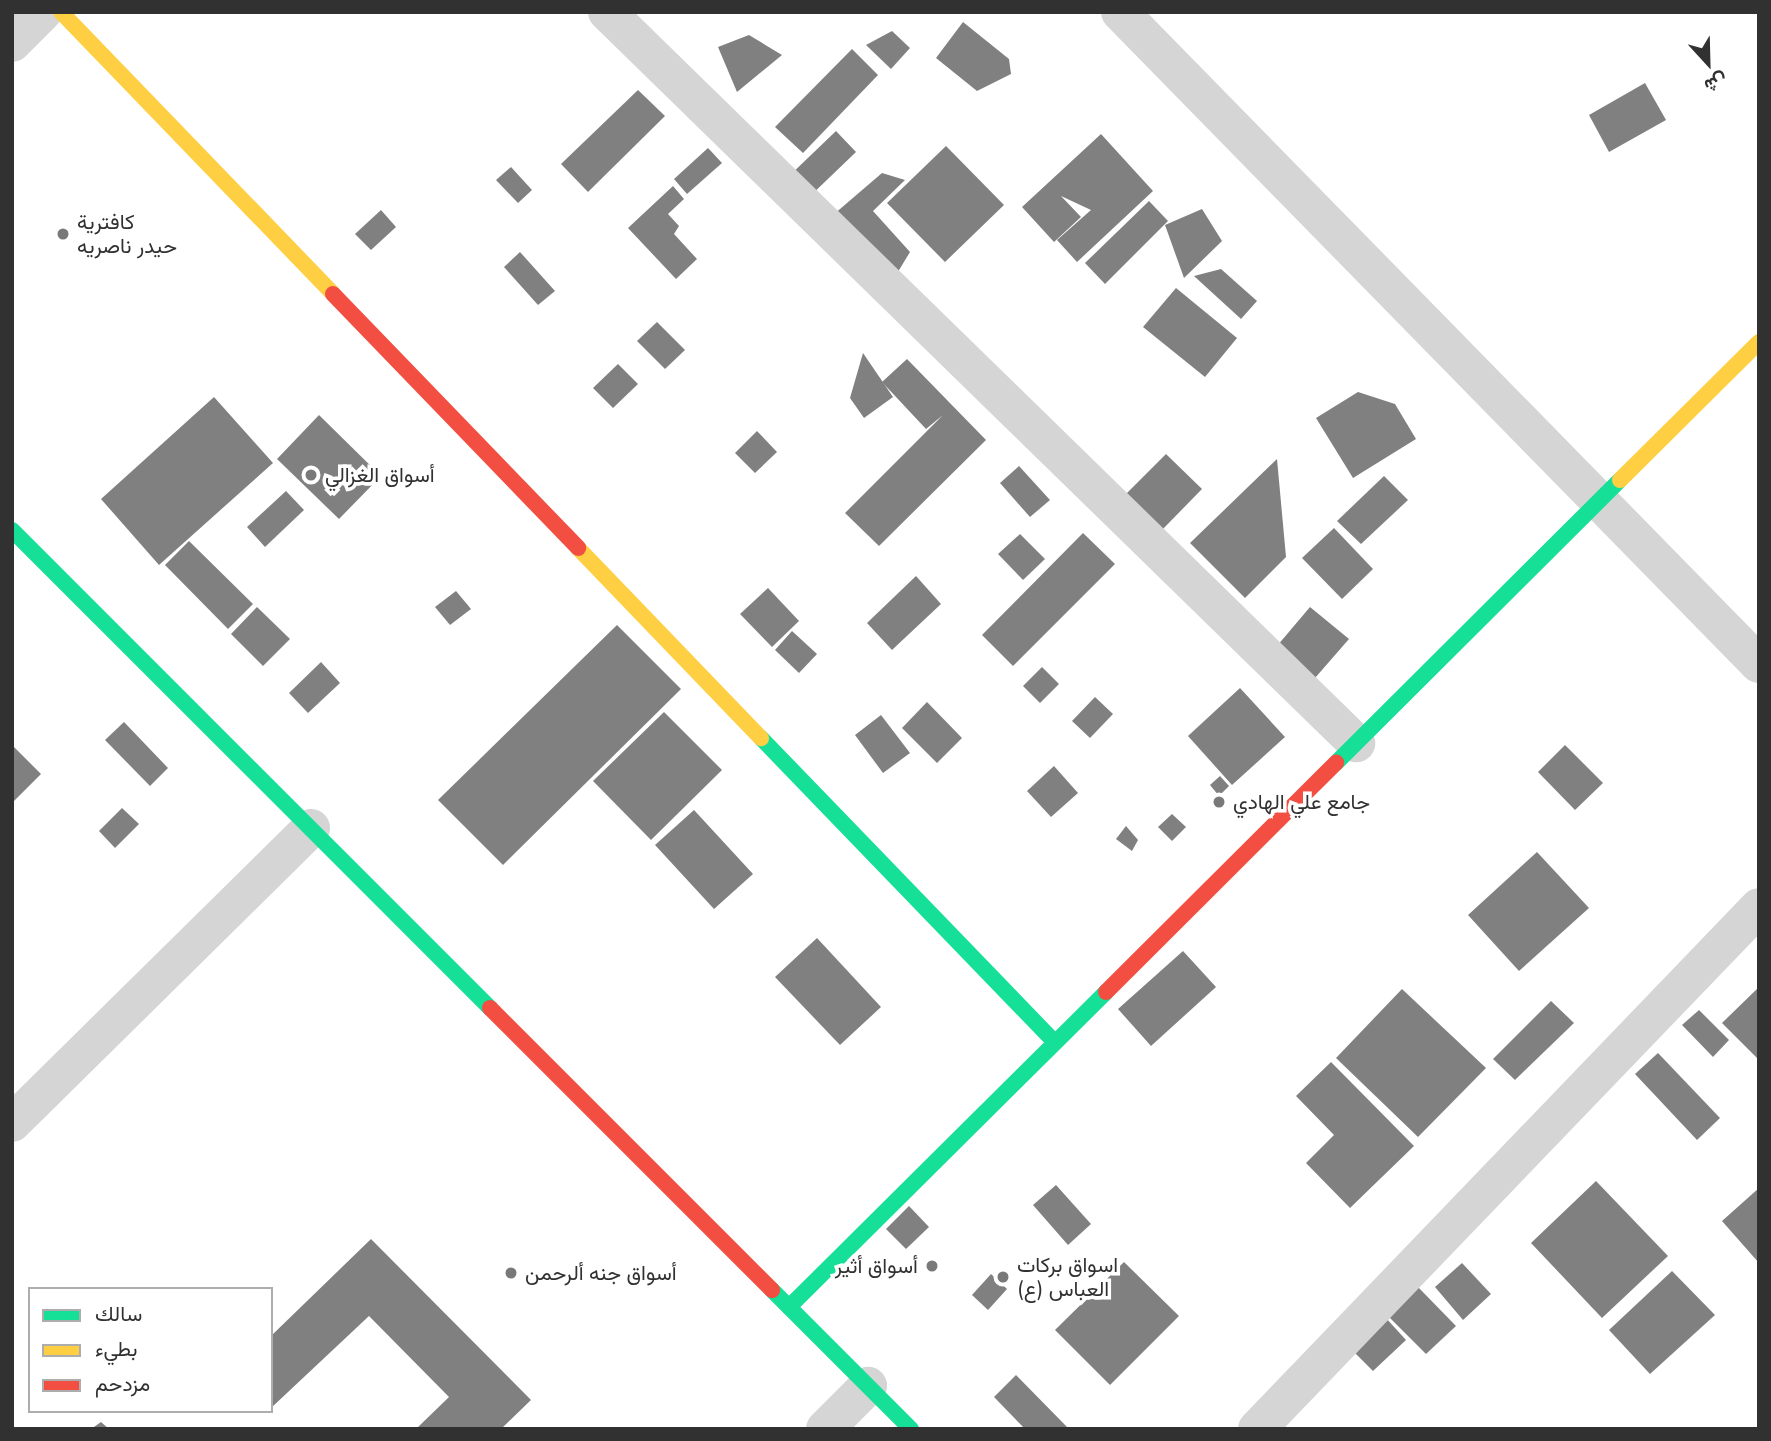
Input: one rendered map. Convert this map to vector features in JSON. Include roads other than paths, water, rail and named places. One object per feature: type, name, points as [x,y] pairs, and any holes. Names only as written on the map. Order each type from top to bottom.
[{"type":"street","points":[[12,43],[43,12]]},
{"type":"street","points":[[61,12],[1055,1042]]},
{"type":"street","points":[[607,12],[1356,743]]},
{"type":"street","points":[[1119,12],[1759,664]]},
{"type":"street","points":[[789,1307],[1759,342]]},
{"type":"street","points":[[16,540],[311,828],[911,1429]]},
{"type":"street","points":[[12,1123],[311,828]]},
{"type":"street","points":[[1256,1429],[1759,907]]},
{"type":"street","points":[[825,1429],[868,1385]]},
{"type":"place","name":"كافترية حيدر ناصريه","points":[[63,234]]},
{"type":"place","name":"أسواق الغزالي","points":[[311,475]]},
{"type":"place","name":"جامع علي الهادي","points":[[1219,802]]},
{"type":"place","name":"أسواق أثير","points":[[932,1266]]},
{"type":"place","name":"أسواق جنه ألرحمن","points":[[511,1273]]},
{"type":"place","name":"اسواق بركات العباس (ع)","points":[[1003,1277]]}]
